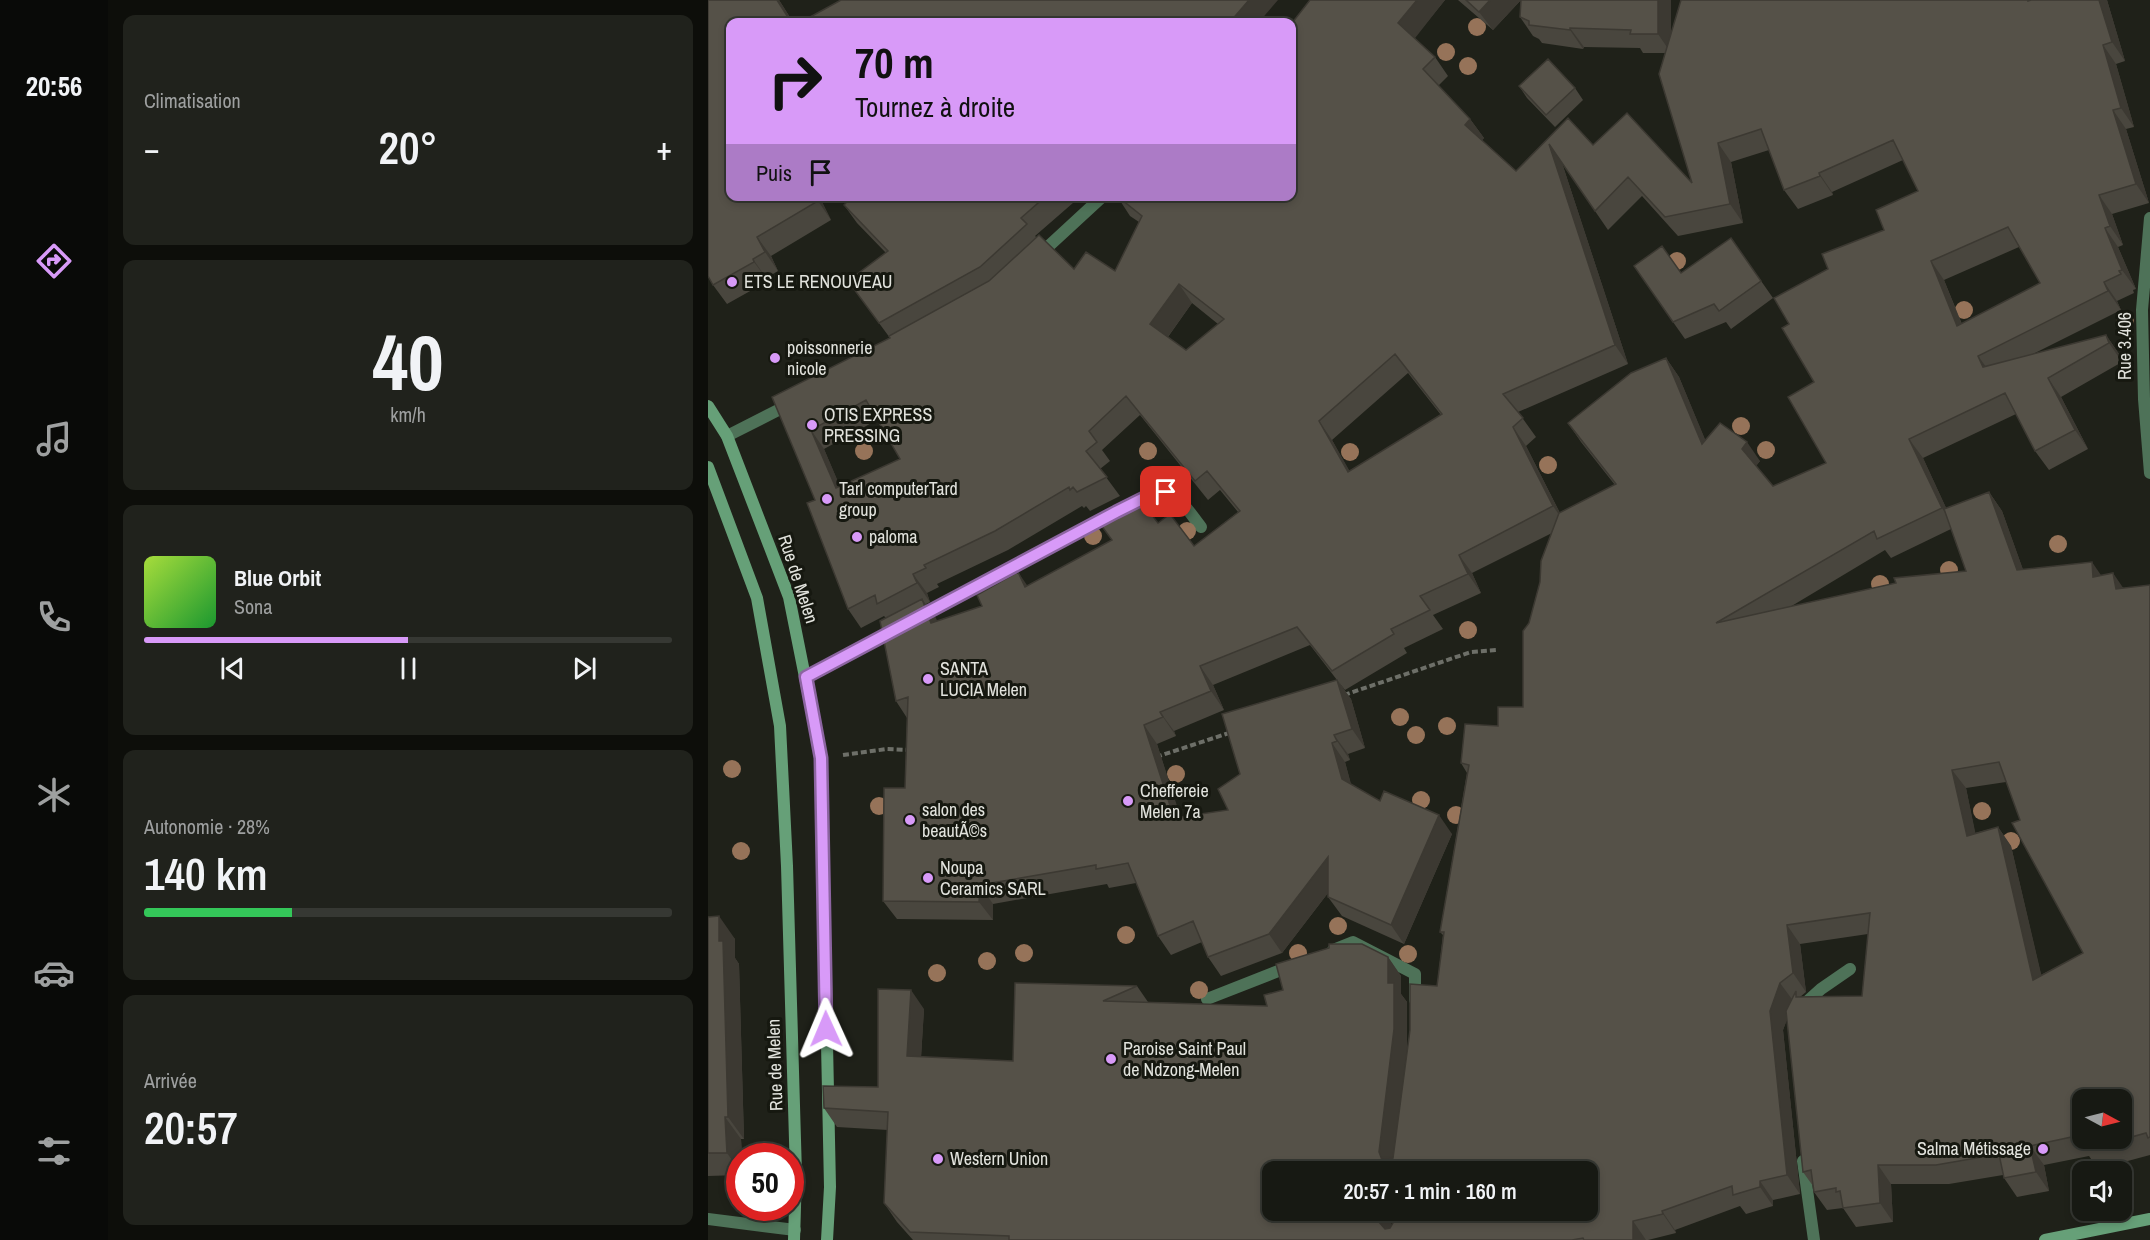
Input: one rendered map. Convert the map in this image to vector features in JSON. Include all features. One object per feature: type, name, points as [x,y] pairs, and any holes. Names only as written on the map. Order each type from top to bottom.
[{"type":"main road","name":"Rue de Melen","points":[[708,406],[727,436],[789,597],[821,758],[830,1187],[827,1240]]},
{"type":"main road","name":"Rue de Melen","points":[[708,467],[757,598],[780,726],[787,866],[795,1235]]},
{"type":"main road","points":[[2046,1240],[2150,1219]]},
{"type":"street","points":[[1024,269],[1098,201]]},
{"type":"street","name":"Rue 3.406","points":[[2150,218],[2144,399],[2150,473]]},
{"type":"street","points":[[727,436],[802,398]]},
{"type":"street","points":[[806,677],[1156,492],[1166,492],[1179,499],[1201,527]]},
{"type":"street","points":[[1322,954],[1353,942],[1415,974],[1415,1016]]},
{"type":"street","points":[[1207,999],[1301,963]]},
{"type":"street","points":[[1794,1022],[1801,1006],[1850,969]]},
{"type":"street","points":[[1802,1150],[1814,1240]]},
{"type":"street","points":[[708,1219],[795,1235]]},
{"type":"path","points":[[1343,695],[1471,652],[1497,650]]},
{"type":"path","points":[[1148,759],[1234,731]]},
{"type":"path","points":[[821,758],[887,749],[918,750]]},
{"type":"building","points":[[708,0],[777,0],[788,18],[726,18],[726,201],[818,201],[757,237],[765,252],[753,259],[754,262],[713,285],[708,276]]},
{"type":"building","points":[[841,0],[1249,0],[1233,18],[808,18]]},
{"type":"building","points":[[1310,0],[1417,0],[1398,23],[1435,57],[1423,69],[1470,119],[1465,125],[1516,171],[1568,118],[1593,145],[1627,113],[1692,183],[1659,74],[1681,0],[2099,0],[2112,42],[2103,45],[2121,108],[2113,110],[2136,184],[2099,195],[2110,226],[2105,228],[2122,270],[2119,271],[2121,274],[2104,282],[2108,291],[1978,356],[1983,367],[2106,335],[2109,343],[2048,378],[2075,430],[2035,451],[2005,393],[1909,439],[1942,508],[1877,539],[1874,531],[1716,623],[1896,583],[1894,578],[1966,571],[1944,509],[1989,492],[2017,570],[2092,562],[2093,577],[2113,573],[2116,589],[2150,585],[2150,1137],[2148,1138],[2146,1133],[2132,1137],[2132,1089],[2072,1089],[2072,1137],[2030,1146],[2036,1172],[2004,1178],[1999,1154],[1936,1165],[1878,1165],[1880,1203],[1843,1208],[1840,1191],[1836,1192],[1836,1188],[1814,1192],[1811,1170],[1803,1172],[1786,1011],[1796,991],[1796,997],[1862,996],[1870,913],[1787,925],[1793,973],[1780,983],[1770,1011],[1787,1175],[1760,1181],[1760,1187],[1733,1195],[1732,1186],[1662,1211],[1663,1214],[1633,1221],[1633,1240],[1584,1240],[1583,1238],[1572,1240],[1009,1240],[1009,1236],[910,1232],[884,1203],[888,1112],[824,1108],[823,1086],[878,1087],[878,989],[911,990],[907,1056],[1013,1061],[1015,983],[1137,986],[1103,1001],[1267,1006],[1264,995],[1283,990],[1276,964],[1329,948],[1329,944],[1362,944],[1388,957],[1388,983],[1394,983],[1394,1029],[1379,1152],[1382,1160],[1393,1158],[1410,1030],[1410,984],[1437,986],[1444,932],[1440,932],[1469,765],[1461,763],[1465,724],[1498,726],[1498,707],[1523,707],[1523,631],[1529,623],[1540,582],[1541,561],[1559,513],[1616,484],[1568,423],[1631,373],[1666,358],[1702,444],[1720,423],[1747,442],[1742,449],[1773,486],[1826,463],[1788,397],[1814,382],[1782,328],[1789,324],[1774,298],[1828,269],[1822,254],[1884,230],[1876,210],[1918,191],[1893,140],[1819,173],[1820,176],[1784,190],[1761,129],[1718,143],[1730,204],[1665,217],[1628,177],[1595,211],[1549,144],[1615,345],[1503,394],[1523,418],[1513,427],[1553,506],[1459,555],[1468,574],[1420,596],[1430,610],[1391,629],[1394,634],[1332,671],[1297,627],[1200,666],[1211,691],[1160,712],[1163,717],[1144,725],[1174,818],[1228,810],[1218,789],[1240,774],[1222,714],[1337,680],[1352,729],[1334,735],[1337,741],[1332,743],[1342,779],[1380,801],[1384,791],[1439,815],[1391,925],[1328,897],[1328,857],[1269,934],[1208,957],[1193,921],[1158,936],[1128,863],[1096,869],[1096,865],[980,885],[979,902],[883,901],[884,788],[905,788],[908,697],[896,701],[880,621],[922,599],[931,623],[982,606],[977,595],[1018,572],[1025,587],[1112,540],[1101,525],[1142,502],[1158,523],[1170,514],[1194,546],[1240,511],[1207,471],[1195,481],[1126,396],[1089,431],[1097,442],[1086,451],[1107,477],[1077,492],[1073,487],[1070,490],[1069,487],[995,531],[924,565],[926,568],[913,574],[917,583],[877,604],[875,595],[848,609],[807,503],[815,500],[772,397],[890,338],[889,336],[989,281],[1039,235],[1074,269],[1086,252],[1115,271],[1142,216],[1123,201],[1296,201],[1296,18]],"holes":[[[2008,227],[2040,283],[1957,326],[1931,261]],[[1179,284],[1224,319],[1186,350],[1150,324]],[[1395,354],[1442,414],[1348,472],[1319,421]],[[866,400],[900,459],[836,488],[811,430]],[[1999,762],[2020,820],[2012,823],[2083,953],[2033,980],[1998,827],[1967,836],[1952,770]]]},
{"type":"building","points":[[1466,0],[1490,0],[1479,12]]},
{"type":"building","points":[[1521,0],[1658,0],[1658,34],[1630,34],[1631,30],[1570,28],[1570,30],[1529,25],[1529,21],[1520,17]]},
{"type":"building","points":[[1548,59],[1575,88],[1546,115],[1519,86]]},
{"type":"building","points":[[848,201],[1040,201],[1021,218],[1027,224],[980,267],[879,323],[848,281],[888,251],[844,205]]},
{"type":"building","points":[[1731,238],[1761,281],[1719,311],[1714,304],[1673,322],[1634,266],[1662,246],[1681,273]]},
{"type":"building","points":[[719,916],[719,941],[723,941],[728,1117],[725,1117],[726,1153],[708,1153],[708,917]]},
{"type":"place","name":"ETS LE RENOUVEAU","points":[[732,282]]},
{"type":"place","name":"poissonnerie nicole","points":[[775,358]]},
{"type":"place","name":"OTIS EXPRESS PRESSING","points":[[812,425]]},
{"type":"place","name":"Tarl computerTard group","points":[[827,499]]},
{"type":"place","name":"paloma","points":[[857,537]]},
{"type":"place","name":"SANTA LUCIA Melen","points":[[928,679]]},
{"type":"place","name":"Cheffereie Melen 7a","points":[[1128,801]]},
{"type":"place","name":"salon des beautÃ©s","points":[[910,820]]},
{"type":"place","name":"Noupa Ceramics SARL","points":[[928,878]]},
{"type":"place","name":"Paroise Saint Paul de Ndzong-Melen","points":[[1111,1059]]},
{"type":"place","name":"Salma Métissage","points":[[2043,1149]]},
{"type":"place","name":"Western Union","points":[[938,1159]]},
{"type":"route","points":[[826,1029],[821,758],[818,731],[806,677],[1116,512],[1156,492],[1166,492]]}]
